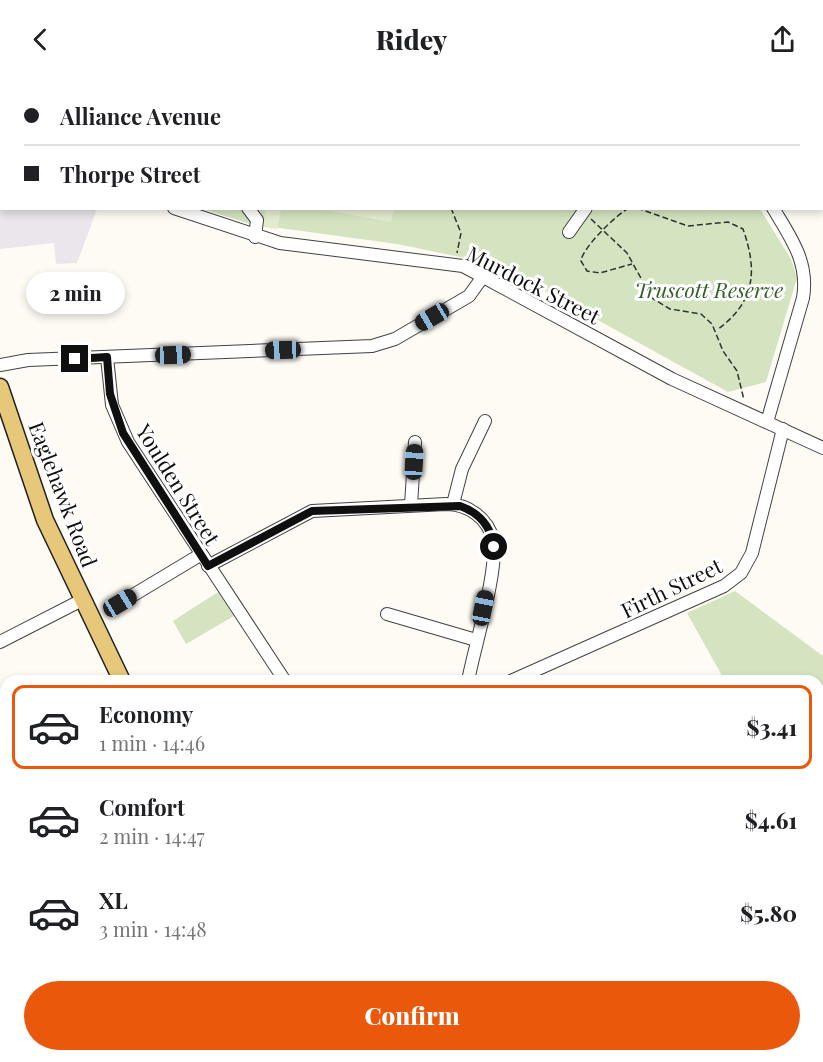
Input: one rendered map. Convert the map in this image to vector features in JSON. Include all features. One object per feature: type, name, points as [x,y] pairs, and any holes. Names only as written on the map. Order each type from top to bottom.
[{"type":"main road","name":"Eaglehawk Road","points":[[0,387],[40,508],[119,675]]},
{"type":"street","name":"Murdock Street","points":[[180,210],[255,237],[293,244],[456,264],[484,275],[672,379],[823,448]]},
{"type":"street","points":[[250,210],[257,220],[255,237]]},
{"type":"street","points":[[569,232],[585,210]]},
{"type":"street","points":[[767,422],[803,298],[805,279],[798,248],[774,210]]},
{"type":"street","points":[[0,365],[28,360],[372,346],[395,339],[469,296],[484,275]]},
{"type":"street","name":"Youlden Street","points":[[107,357],[110,394],[123,433],[200,555],[281,675]]},
{"type":"street","points":[[453,504],[462,469],[485,421]]},
{"type":"street","name":"Firth Street","points":[[524,675],[724,586],[741,573],[752,553],[783,429]]},
{"type":"street","points":[[411,505],[415,442]]},
{"type":"street","points":[[208,566],[312,511],[453,504],[477,515],[486,524],[493,541],[494,553],[469,675]]},
{"type":"street","points":[[120,603],[200,555]]},
{"type":"street","points":[[0,642],[82,600]]},
{"type":"street","points":[[387,614],[477,640]]},
{"type":"path","points":[[453,210],[461,233],[456,264]]},
{"type":"path","points":[[585,210],[623,248],[646,291],[658,303],[674,310],[701,314],[717,330],[723,351],[737,371],[747,413]]},
{"type":"path","points":[[627,210],[582,253],[581,261],[584,268],[600,273],[633,264]]},
{"type":"path","points":[[643,210],[688,226],[728,222],[742,230],[753,262],[750,284],[741,306],[731,320],[717,330]]},
{"type":"shaded area","points":[[0,210],[97,210],[77,263],[56,264],[54,243],[0,249]]},
{"type":"green space","name":"Truscott Reserve","points":[[206,210],[761,210],[791,259],[797,278],[766,382],[728,392],[518,276],[470,259],[397,244],[250,224]]},
{"type":"green space","points":[[266,210],[281,210],[277,229],[263,227]]},
{"type":"green space","points":[[326,210],[394,210],[391,222]]},
{"type":"green space","points":[[735,591],[823,656],[823,675],[722,675],[687,613]]},
{"type":"green space","points":[[218,592],[234,616],[186,644],[173,621]]},
{"type":"route","points":[[75,359],[107,357],[110,394],[118,423],[208,566],[297,516],[328,508],[453,504],[472,511],[486,524],[494,547]]}]
